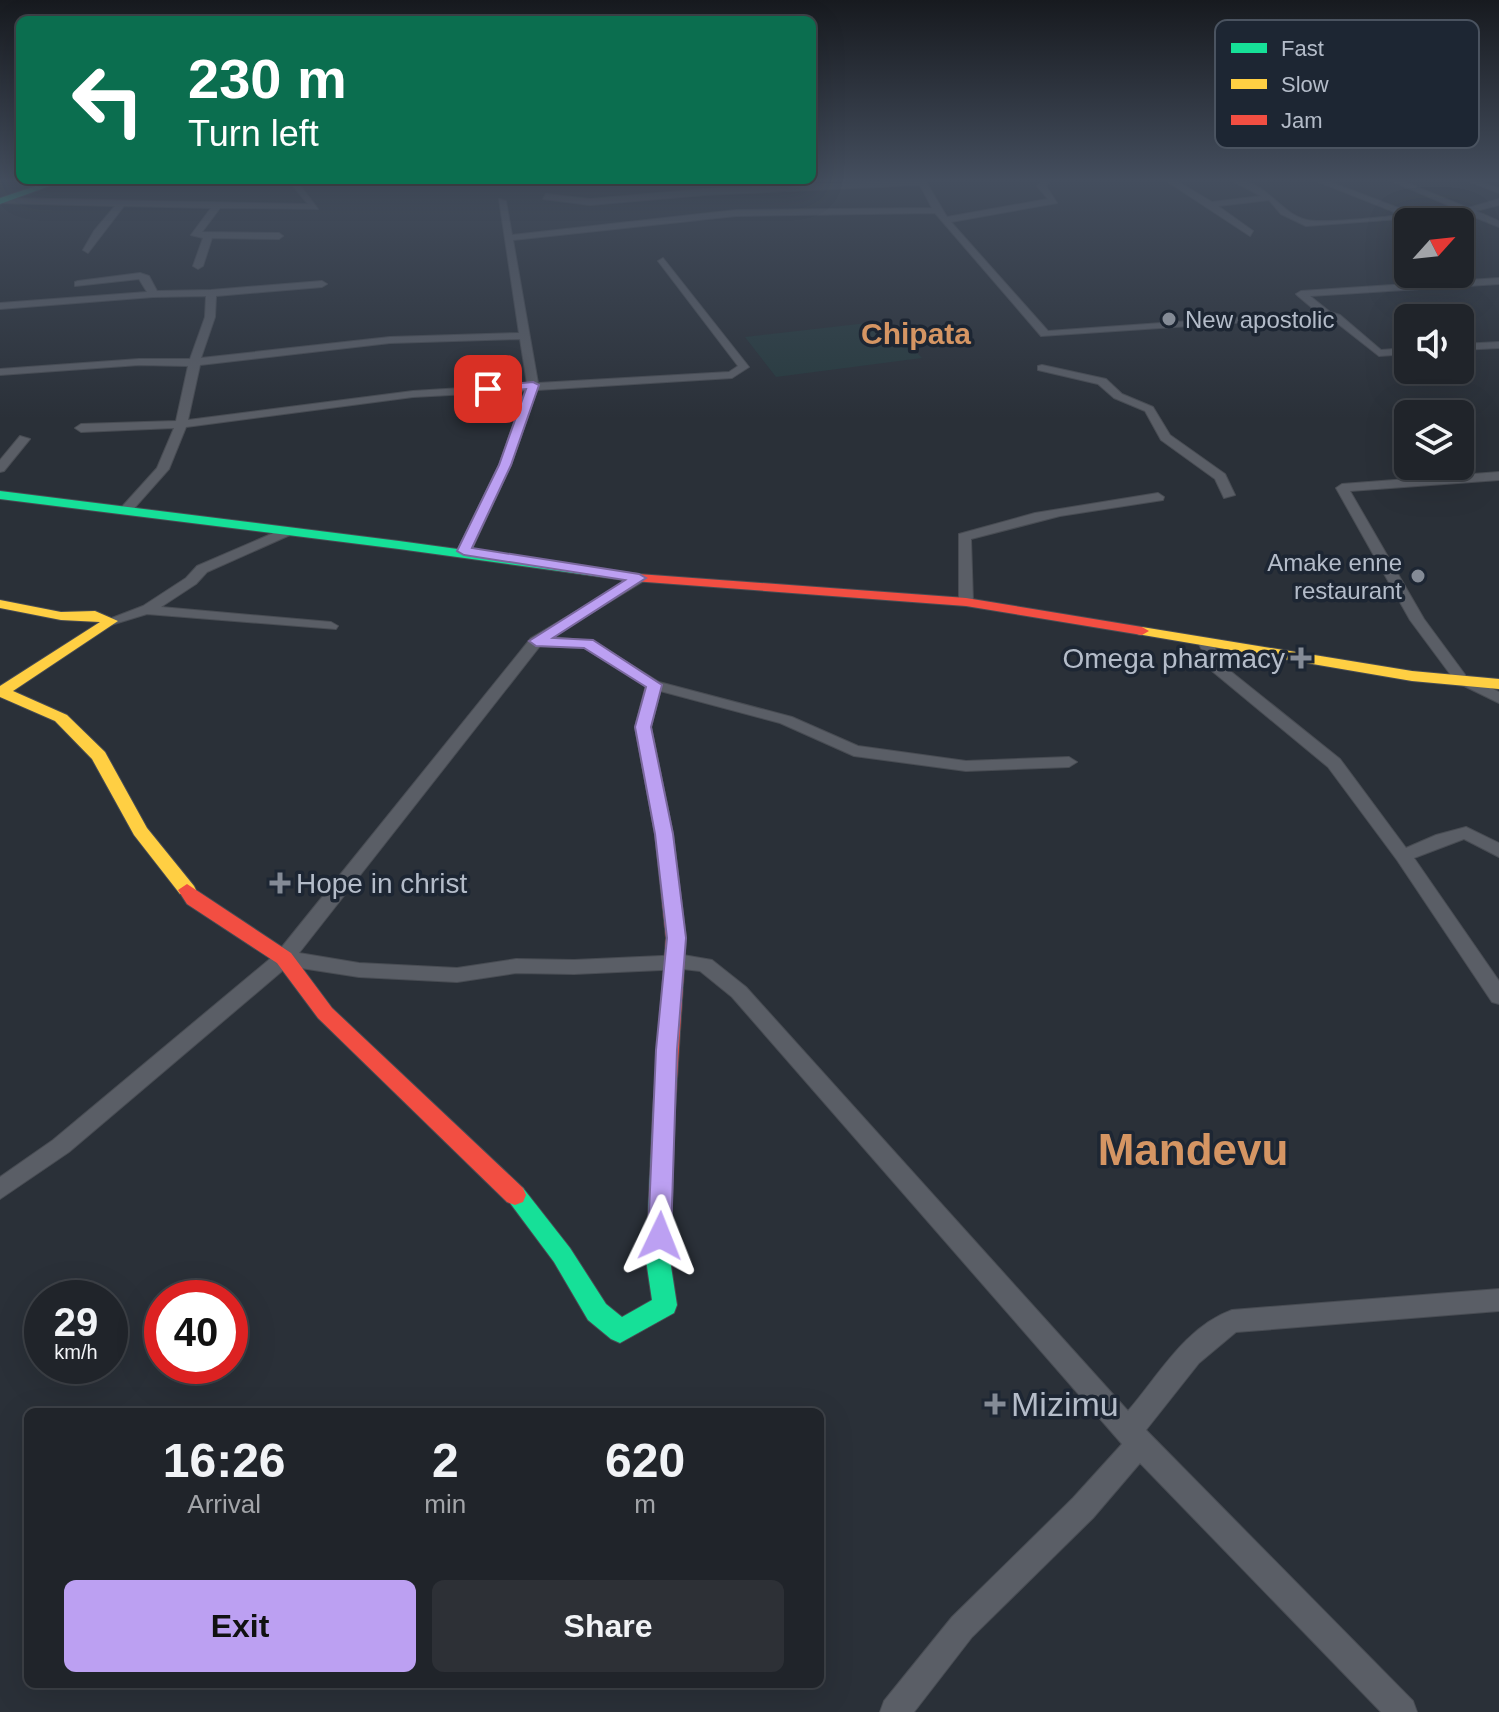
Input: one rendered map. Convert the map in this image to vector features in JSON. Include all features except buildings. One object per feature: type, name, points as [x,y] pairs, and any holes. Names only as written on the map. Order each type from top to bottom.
[{"type":"street","points":[[198,266],[200,260]]},
{"type":"street","points":[[464,551],[505,465],[533,385],[512,260]]},
{"type":"street","points":[[981,260],[1045,334],[1326,314],[1336,317],[1379,353],[1394,352]]},
{"type":"street","points":[[81,428],[181,424],[413,394],[741,372],[744,367],[663,261]]},
{"type":"street","points":[[78,284],[140,276],[146,278],[153,294]]},
{"type":"street","points":[[1326,314],[1301,294],[1499,281]]},
{"type":"street","points":[[0,306],[322,284]]},
{"type":"street","points":[[125,510],[163,469],[181,424],[210,317],[211,293]]},
{"type":"street","points":[[0,372],[139,362],[177,364],[390,340],[525,336]]},
{"type":"street","points":[[1474,346],[1499,345]]},
{"type":"street","points":[[1042,368],[1102,381],[1118,396],[1149,409],[1165,437],[1221,477],[1229,495]]},
{"type":"street","points":[[0,468],[24,439]]},
{"type":"street","points":[[1499,476],[1342,488],[1417,620],[1461,679],[1499,698]]},
{"type":"street","points":[[0,495],[285,532],[464,551],[639,578],[966,602],[1412,676],[1499,684]]},
{"type":"street","points":[[966,602],[964,537],[997,525],[1081,507],[1158,497]]},
{"type":"street","points":[[147,610],[191,581],[202,569],[285,532]]},
{"type":"street","points":[[0,1189],[61,1146],[284,958],[536,641],[639,578]]},
{"type":"street","points":[[0,604],[61,616],[95,615],[111,621]]},
{"type":"street","points":[[1,692],[111,621],[138,611],[331,626]]},
{"type":"street","points":[[536,641],[588,644],[654,685],[786,720],[854,751],[966,766],[1069,762]]},
{"type":"street","points":[[1205,642],[1217,668],[1334,763],[1403,856],[1499,997]]},
{"type":"street","points":[[1,692],[61,718],[99,756],[140,831],[194,899],[284,958],[325,1013],[507,1185],[562,1255],[597,1312],[620,1331],[665,1305],[658,1260],[676,938],[664,834],[643,727],[654,685]]},
{"type":"street","points":[[1403,856],[1442,839],[1466,833],[1499,851]]},
{"type":"street","points":[[284,958],[359,970],[457,975],[516,966],[574,967],[673,962],[705,965],[739,992],[1134,1437],[1402,1712]]},
{"type":"street","points":[[895,1712],[962,1627],[1083,1508],[1134,1437],[1153,1399],[1208,1335],[1232,1321],[1499,1300]]},
{"type":"green space","points":[[885,321],[922,358],[776,377],[745,337]]},
{"type":"traffic: fast","points":[[0,495],[638,578]]},
{"type":"traffic: fast","points":[[515,1195],[562,1255],[597,1312],[620,1331],[665,1305],[658,1260],[664,1110]]},
{"type":"traffic: slow","points":[[0,604],[61,616],[95,615],[111,621],[1,692],[61,718],[99,756],[140,831],[187,890]]},
{"type":"traffic: slow","points":[[1142,631],[1412,676],[1499,684]]},
{"type":"traffic: jam","points":[[638,578],[966,602],[1142,631]]},
{"type":"traffic: jam","points":[[654,685],[643,727],[664,834],[676,938],[664,1110]]},
{"type":"traffic: jam","points":[[187,890],[194,899],[284,958],[325,1013],[515,1195]]},
{"type":"place","name":"New apostolic","points":[[1169,319]]},
{"type":"place","name":"Amake enne restaurant","points":[[1418,576]]},
{"type":"place","name":"Omega pharmacy","points":[[1301,658]]},
{"type":"place","name":"Hope in christ","points":[[280,883]]},
{"type":"place","name":"Mizimu","points":[[995,1404]]},
{"type":"district","name":"Chipata","points":[[916,333]]},
{"type":"district","name":"Mandevu","points":[[1193,1149]]},
{"type":"route","points":[[488,389],[533,385],[531,398],[505,465],[464,551],[639,578],[536,641],[588,644],[654,685],[643,727],[664,834],[676,938],[667,1050],[660,1236]]}]
